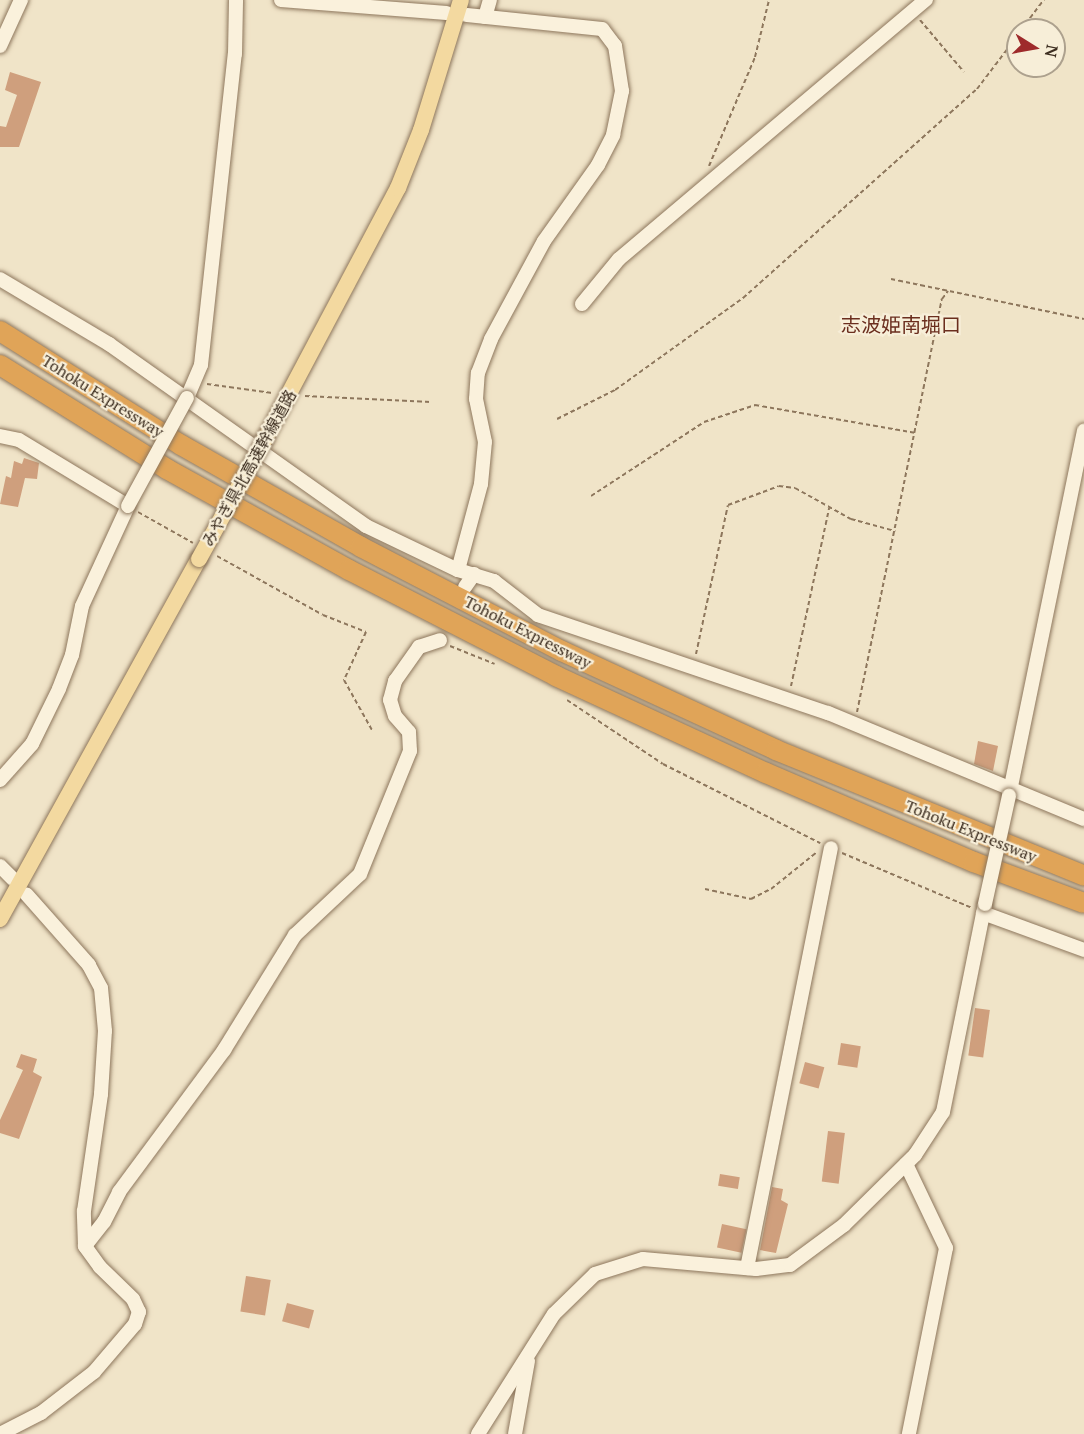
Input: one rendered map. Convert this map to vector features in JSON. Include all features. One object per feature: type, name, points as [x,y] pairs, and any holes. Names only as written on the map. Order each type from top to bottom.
[{"type":"highway","name":"Tohoku Expressway","points":[[0,331],[191,451],[361,547],[562,651],[786,754],[1084,876]]},
{"type":"highway","name":"Tohoku Expressway","points":[[0,365],[167,470],[349,570],[556,676],[766,773],[975,862],[1084,903]]},
{"type":"main road","name":"みやぎ県北高速幹線道路","points":[[0,920],[205,554],[400,182],[464,8]]},
{"type":"street","points":[[0,46],[21,0]]},
{"type":"street","points":[[0,780],[32,744],[59,689],[72,655],[82,606],[128,506],[195,383],[201,365],[234,66],[236,0]]},
{"type":"street","points":[[281,0],[446,13]]},
{"type":"street","points":[[486,17],[490,0]]},
{"type":"street","points":[[582,304],[619,259],[926,0]]},
{"type":"street","points":[[458,570],[481,484],[485,442],[476,399],[478,373],[491,339],[544,241],[598,165],[613,135],[622,91],[615,46],[602,29],[486,17],[464,8]]},
{"type":"street","points":[[0,279],[109,344],[366,526],[458,570],[494,580],[538,615],[854,724],[1009,791],[1084,819]]},
{"type":"street","points":[[478,1434],[554,1314],[595,1274],[643,1259],[747,1268],[790,1265],[844,1225],[906,1164],[943,1112],[1084,431]]},
{"type":"street","points":[[0,436],[19,440],[128,506]]},
{"type":"street","points":[[465,587],[474,574]]},
{"type":"street","points":[[86,1246],[104,1222],[119,1192],[225,1050],[295,935],[360,874],[410,751],[409,732],[394,716],[390,700],[395,681],[419,647],[440,640]]},
{"type":"street","points":[[747,1268],[831,848]]},
{"type":"street","points":[[0,866],[13,879]]},
{"type":"street","points":[[0,1434],[41,1413],[94,1372],[135,1324],[139,1312],[133,1299],[99,1267],[86,1246],[84,1211],[105,1042],[101,988],[89,965],[27,895]]},
{"type":"street","points":[[984,908],[1084,950]]},
{"type":"street","points":[[906,1164],[946,1248],[909,1434]]},
{"type":"street","points":[[515,1434],[529,1353]]},
{"type":"path","points":[[704,187],[711,159],[755,57],[769,0]]},
{"type":"path","points":[[1031,18],[1044,0]]},
{"type":"path","points":[[912,12],[964,72]]},
{"type":"path","points":[[557,419],[615,390],[744,298],[977,89],[1006,51]]},
{"type":"path","points":[[891,279],[1084,319]]},
{"type":"path","points":[[854,724],[942,299],[948,291]]},
{"type":"path","points":[[195,383],[274,393]]},
{"type":"path","points":[[305,396],[431,402]]},
{"type":"path","points":[[591,496],[704,422],[755,405],[915,433]]},
{"type":"path","points":[[693,667],[728,505],[779,486],[795,488],[851,519],[895,531]]},
{"type":"path","points":[[128,506],[205,554],[322,615],[366,632],[344,680],[372,730]]},
{"type":"path","points":[[788,702],[829,508]]},
{"type":"path","points":[[440,640],[501,666]]},
{"type":"path","points":[[560,695],[663,764],[831,848],[984,908]]},
{"type":"path","points":[[705,889],[751,899],[771,889],[814,853],[831,848]]},
{"type":"building","points":[[10,72],[41,82],[19,147],[0,147],[0,126],[6,127],[17,95],[5,90]]},
{"type":"building","points":[[24,458],[39,463],[37,479],[25,478],[18,507],[0,504],[6,476],[11,478],[14,461],[22,464]]},
{"type":"building","points":[[978,741],[998,746],[993,771],[974,764]]},
{"type":"building","points":[[975,1008],[990,1010],[983,1058],[968,1056]]},
{"type":"building","points":[[841,1043],[861,1046],[857,1068],[838,1065]]},
{"type":"building","points":[[21,1054],[37,1059],[33,1072],[42,1077],[19,1139],[0,1133],[0,1120],[23,1070],[16,1067]]},
{"type":"building","points":[[805,1062],[824,1067],[819,1088],[799,1083]]},
{"type":"building","points":[[828,1131],[845,1133],[839,1184],[822,1182]]},
{"type":"building","points":[[720,1174],[740,1177],[738,1189],[718,1186]]},
{"type":"building","points":[[772,1187],[783,1189],[781,1200],[788,1204],[776,1253],[760,1250]]},
{"type":"building","points":[[722,1224],[746,1229],[741,1253],[717,1247]]},
{"type":"building","points":[[246,1276],[271,1280],[265,1315],[240,1312]]},
{"type":"building","points":[[287,1303],[314,1310],[309,1329],[282,1321]]},
{"type":"district","name":"志波姫南堀口","points":[[901,324]]}]
